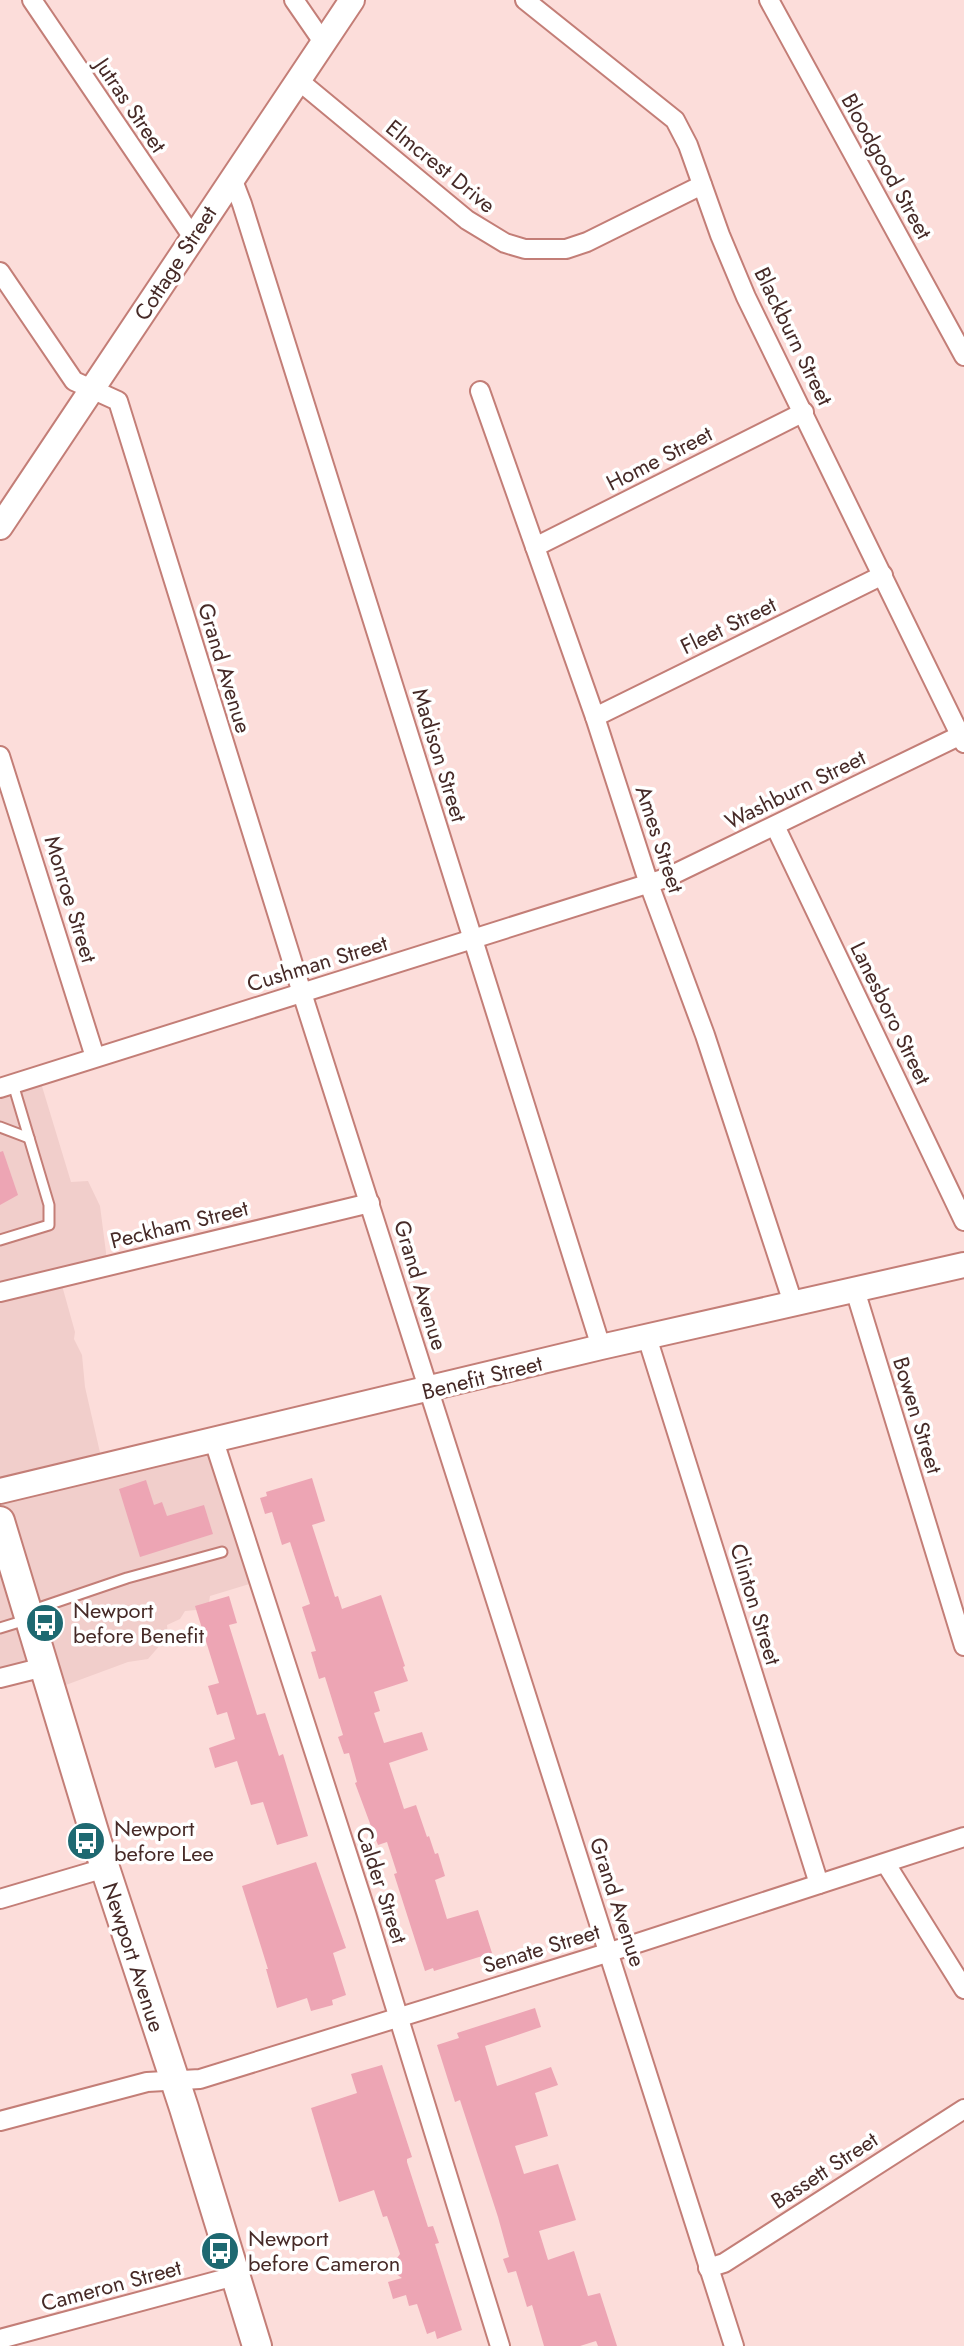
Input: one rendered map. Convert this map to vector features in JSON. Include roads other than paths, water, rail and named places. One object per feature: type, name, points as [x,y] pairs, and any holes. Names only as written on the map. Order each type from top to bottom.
[{"type":"main road","name":"Newport Avenue","points":[[0,1521],[5,1556],[28,1616],[257,2346]]},
{"type":"street","name":"Jutras Street","points":[[32,0],[192,236]]},
{"type":"street","points":[[294,0],[323,42]]},
{"type":"street","name":"Cottage Street","points":[[0,527],[352,0]]},
{"type":"street","name":"Blackburn Street","points":[[525,0],[666,111],[682,133],[746,297],[962,739]]},
{"type":"street","name":"Bloodgood Street","points":[[769,0],[964,356]]},
{"type":"street","name":"Elmcrest Drive","points":[[298,80],[467,220],[505,243],[525,249],[566,249],[587,242],[702,185]]},
{"type":"street","name":"Madison Street","points":[[232,178],[601,1347]]},
{"type":"street","name":"Grand Avenue","points":[[0,272],[74,381],[118,401],[302,993],[734,2346]]},
{"type":"street","name":"Ames Street","points":[[480,391],[595,717],[649,884],[705,1035],[793,1303]]},
{"type":"street","name":"Home Street","points":[[535,547],[804,412]]},
{"type":"street","name":"Fleet Street","points":[[595,717],[883,575]]},
{"type":"street","name":"Washburn Street","points":[[649,884],[962,739]]},
{"type":"street","name":"Monroe Street","points":[[0,756],[95,1057]]},
{"type":"street","name":"Lanesboro Street","points":[[775,826],[964,1221]]},
{"type":"street","name":"Cushman Street","points":[[6,1086],[649,884]]},
{"type":"street","name":"Peckham Street","points":[[0,1292],[370,1203]]},
{"type":"street","name":"Benefit Street","points":[[0,1491],[601,1347],[964,1265]]},
{"type":"street","name":"Bowen Street","points":[[855,1290],[964,1646]]},
{"type":"street","name":"Clinton Street","points":[[647,1337],[819,1884]]},
{"type":"street","name":"Calder Street","points":[[214,1441],[500,2346]]},
{"type":"street","points":[[0,1678],[44,1667]]},
{"type":"street","name":"Senate Street","points":[[0,2121],[147,2082],[200,2079],[610,1952],[964,1837]]},
{"type":"street","points":[[886,1864],[964,1989]]},
{"type":"street","points":[[0,1899],[105,1868]]},
{"type":"street","name":"Bassett Street","points":[[708,2268],[724,2263],[964,2109]]},
{"type":"street","name":"Cameron Street","points":[[0,2339],[235,2276]]},
{"type":"lane","points":[[0,1240],[49,1225],[49,1205],[29,1138],[6,1086]]},
{"type":"lane","points":[[0,1127],[29,1138]]},
{"type":"lane","points":[[0,1628],[127,1578],[222,1552]]},
{"type":"place","name":"Newport before Benefit","points":[[45,1623]]},
{"type":"place","name":"Newport before Lee","points":[[86,1841]]},
{"type":"place","name":"Newport before Cameron","points":[[220,2251]]}]
